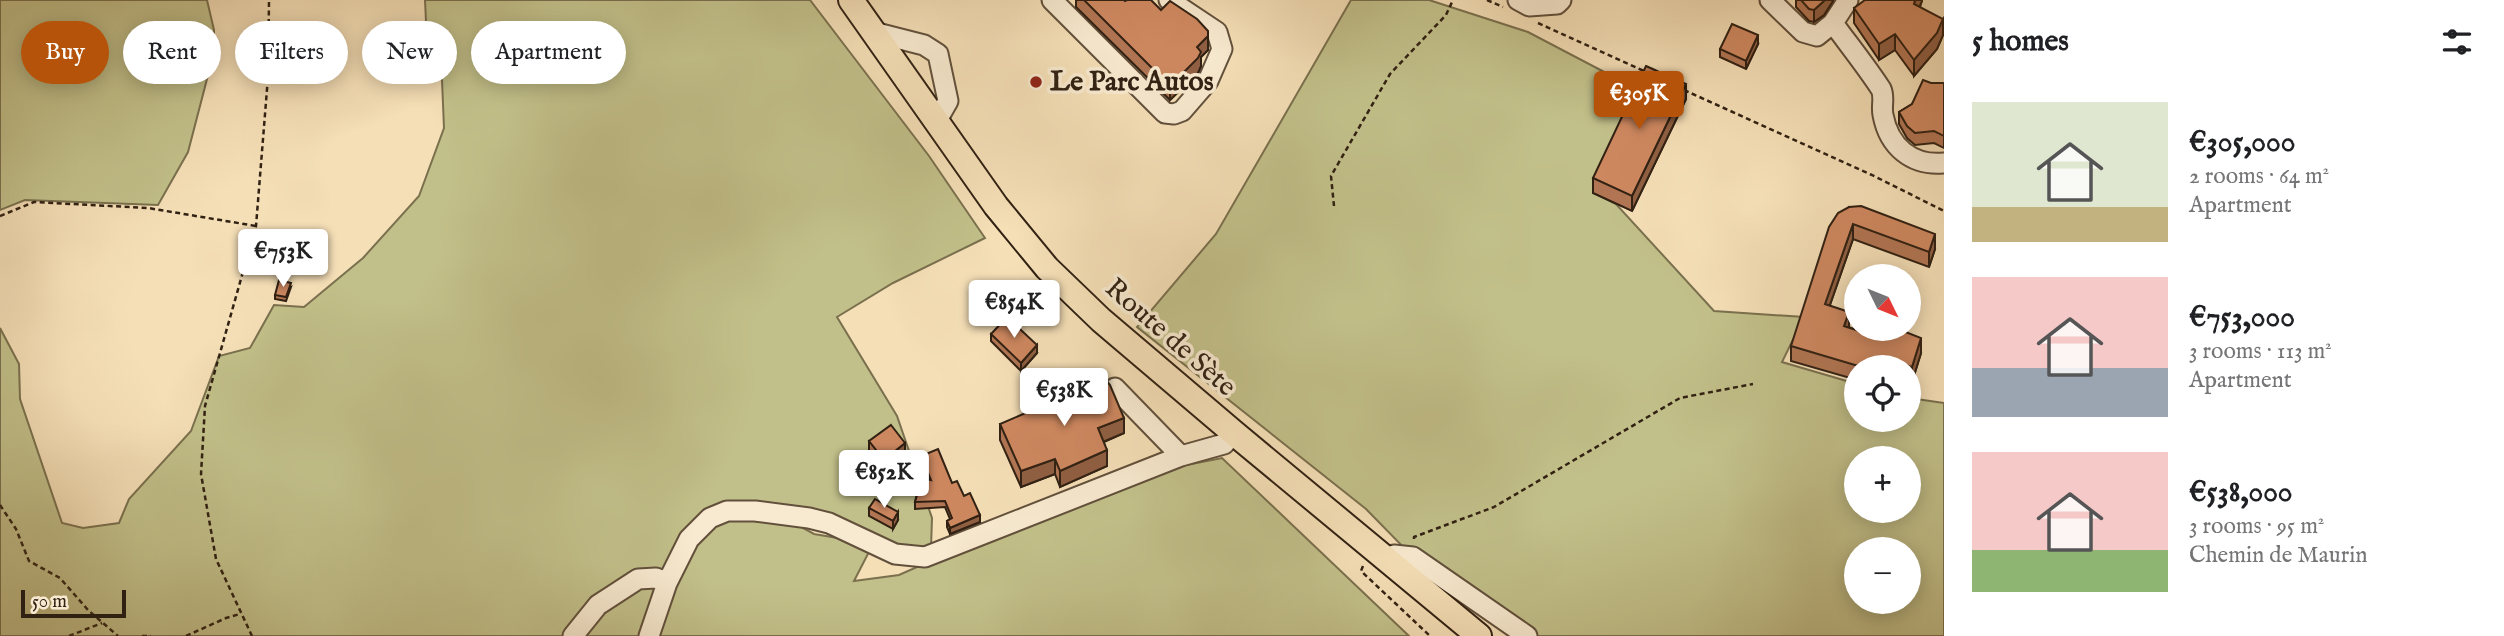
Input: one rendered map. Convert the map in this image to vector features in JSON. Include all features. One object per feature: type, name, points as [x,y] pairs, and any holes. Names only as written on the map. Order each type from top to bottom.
[{"type":"main road","name":"Route de Sète","points":[[851,0],[996,206],[1047,268],[1101,320],[1479,636]]},
{"type":"street","points":[[1052,0],[1165,113],[1174,114],[1182,110],[1209,80],[1222,49],[1217,32],[1169,0]]},
{"type":"street","points":[[1515,6],[1557,4],[1561,0]]},
{"type":"street","points":[[1770,0],[1803,32],[1817,36],[1833,23],[1848,0]]},
{"type":"street","points":[[1833,23],[1883,92],[1882,113],[1893,141],[1905,154],[1921,163],[1944,163]]},
{"type":"street","points":[[873,32],[924,46],[938,54],[948,101],[936,122]]},
{"type":"street","points":[[1115,388],[1181,456]]},
{"type":"street","points":[[649,636],[667,583],[693,534],[710,518],[727,511],[755,511],[809,518],[829,523],[895,554],[925,557],[1181,456],[1224,444],[1234,433]]},
{"type":"street","points":[[1379,553],[1413,557],[1527,636]]},
{"type":"street","points":[[573,636],[598,605],[638,579],[656,578],[667,583]]},
{"type":"path","points":[[252,636],[216,559],[201,474],[205,405],[256,226],[268,77],[269,0]]},
{"type":"path","points":[[1334,206],[1331,176],[1390,74],[1447,15],[1453,0]]},
{"type":"path","points":[[1487,0],[1515,6]]},
{"type":"path","points":[[1536,23],[1648,74]]},
{"type":"path","points":[[1673,85],[1872,175],[1944,211]]},
{"type":"path","points":[[0,216],[34,202],[148,208],[256,226]]},
{"type":"path","points":[[1413,557],[1414,537],[1494,507],[1680,398],[1753,384]]},
{"type":"path","points":[[0,505],[16,529],[29,561],[60,578],[102,623],[118,636]]},
{"type":"path","points":[[1379,553],[1361,570],[1430,636]]},
{"type":"path","points":[[186,636],[240,614]]},
{"type":"path","points":[[69,636],[102,623]]},
{"type":"path","points":[[142,636],[151,636]]},
{"type":"shaded area","points":[[0,0],[207,0],[212,21],[123,21],[123,84],[206,84],[188,152],[158,205],[25,200],[0,210]]},
{"type":"shaded area","points":[[425,0],[810,0],[929,156],[985,238],[893,283],[837,317],[897,416],[932,518],[931,548],[873,544],[854,581],[899,575],[985,537],[1151,472],[1222,458],[1409,636],[0,636],[0,328],[19,364],[20,399],[62,523],[83,528],[119,523],[129,499],[191,431],[219,356],[250,348],[274,305],[304,307],[363,258],[419,196],[444,128],[442,84],[457,84],[457,21],[426,21]],"holes":[[[793,516],[867,543],[814,534],[794,523]]]},
{"type":"shaded area","points":[[1351,0],[1429,0],[1528,32],[1633,87],[1594,193],[1616,204],[1714,311],[1804,317],[1782,362],[1844,380],[1844,432],[1921,432],[1921,400],[1944,403],[1944,636],[1527,636],[1413,557],[1366,509],[1137,327],[1216,234]]},
{"type":"building","points":[[1084,0],[1151,0],[1161,10],[1170,1],[1197,19],[1208,31],[1208,36],[1197,47],[1201,52],[1198,58],[1170,86]]},
{"type":"building","points":[[1801,0],[1825,0],[1814,10],[1809,9]]},
{"type":"building","points":[[1865,0],[1915,0],[1914,4],[1943,19],[1937,33],[1914,60],[1895,34],[1879,44],[1854,8]]},
{"type":"building","points":[[1732,24],[1758,35],[1746,61],[1720,49]]},
{"type":"building","points":[[1646,66],[1686,84],[1632,196],[1593,178]]},
{"type":"building","points":[[1923,80],[1944,83],[1944,136],[1934,131],[1915,133],[1907,126],[1899,112],[1912,104]]},
{"type":"building","points":[[1861,206],[1935,234],[1929,252],[1853,224],[1825,304],[1844,310],[1844,341],[1920,341],[1916,355],[1844,355],[1844,362],[1791,346],[1829,227],[1838,213],[1849,207]]},
{"type":"building","points":[[279,280],[291,283],[286,297],[275,295]]},
{"type":"building","points":[[1007,317],[1037,345],[1021,363],[991,334]]},
{"type":"building","points":[[1105,379],[1124,418],[1098,428],[1107,450],[1060,471],[1055,459],[1021,471],[1000,424]]},
{"type":"building","points":[[891,425],[905,443],[884,460],[869,441]]},
{"type":"building","points":[[938,449],[952,483],[957,481],[964,496],[970,493],[980,515],[950,528],[947,521],[952,518],[945,501],[915,502],[919,488],[907,485],[909,475],[931,480],[921,456]]},
{"type":"building","points":[[875,499],[898,512],[893,521],[869,508]]},
{"type":"place","name":"Le Parc Autos","points":[[1036,82]]}]
